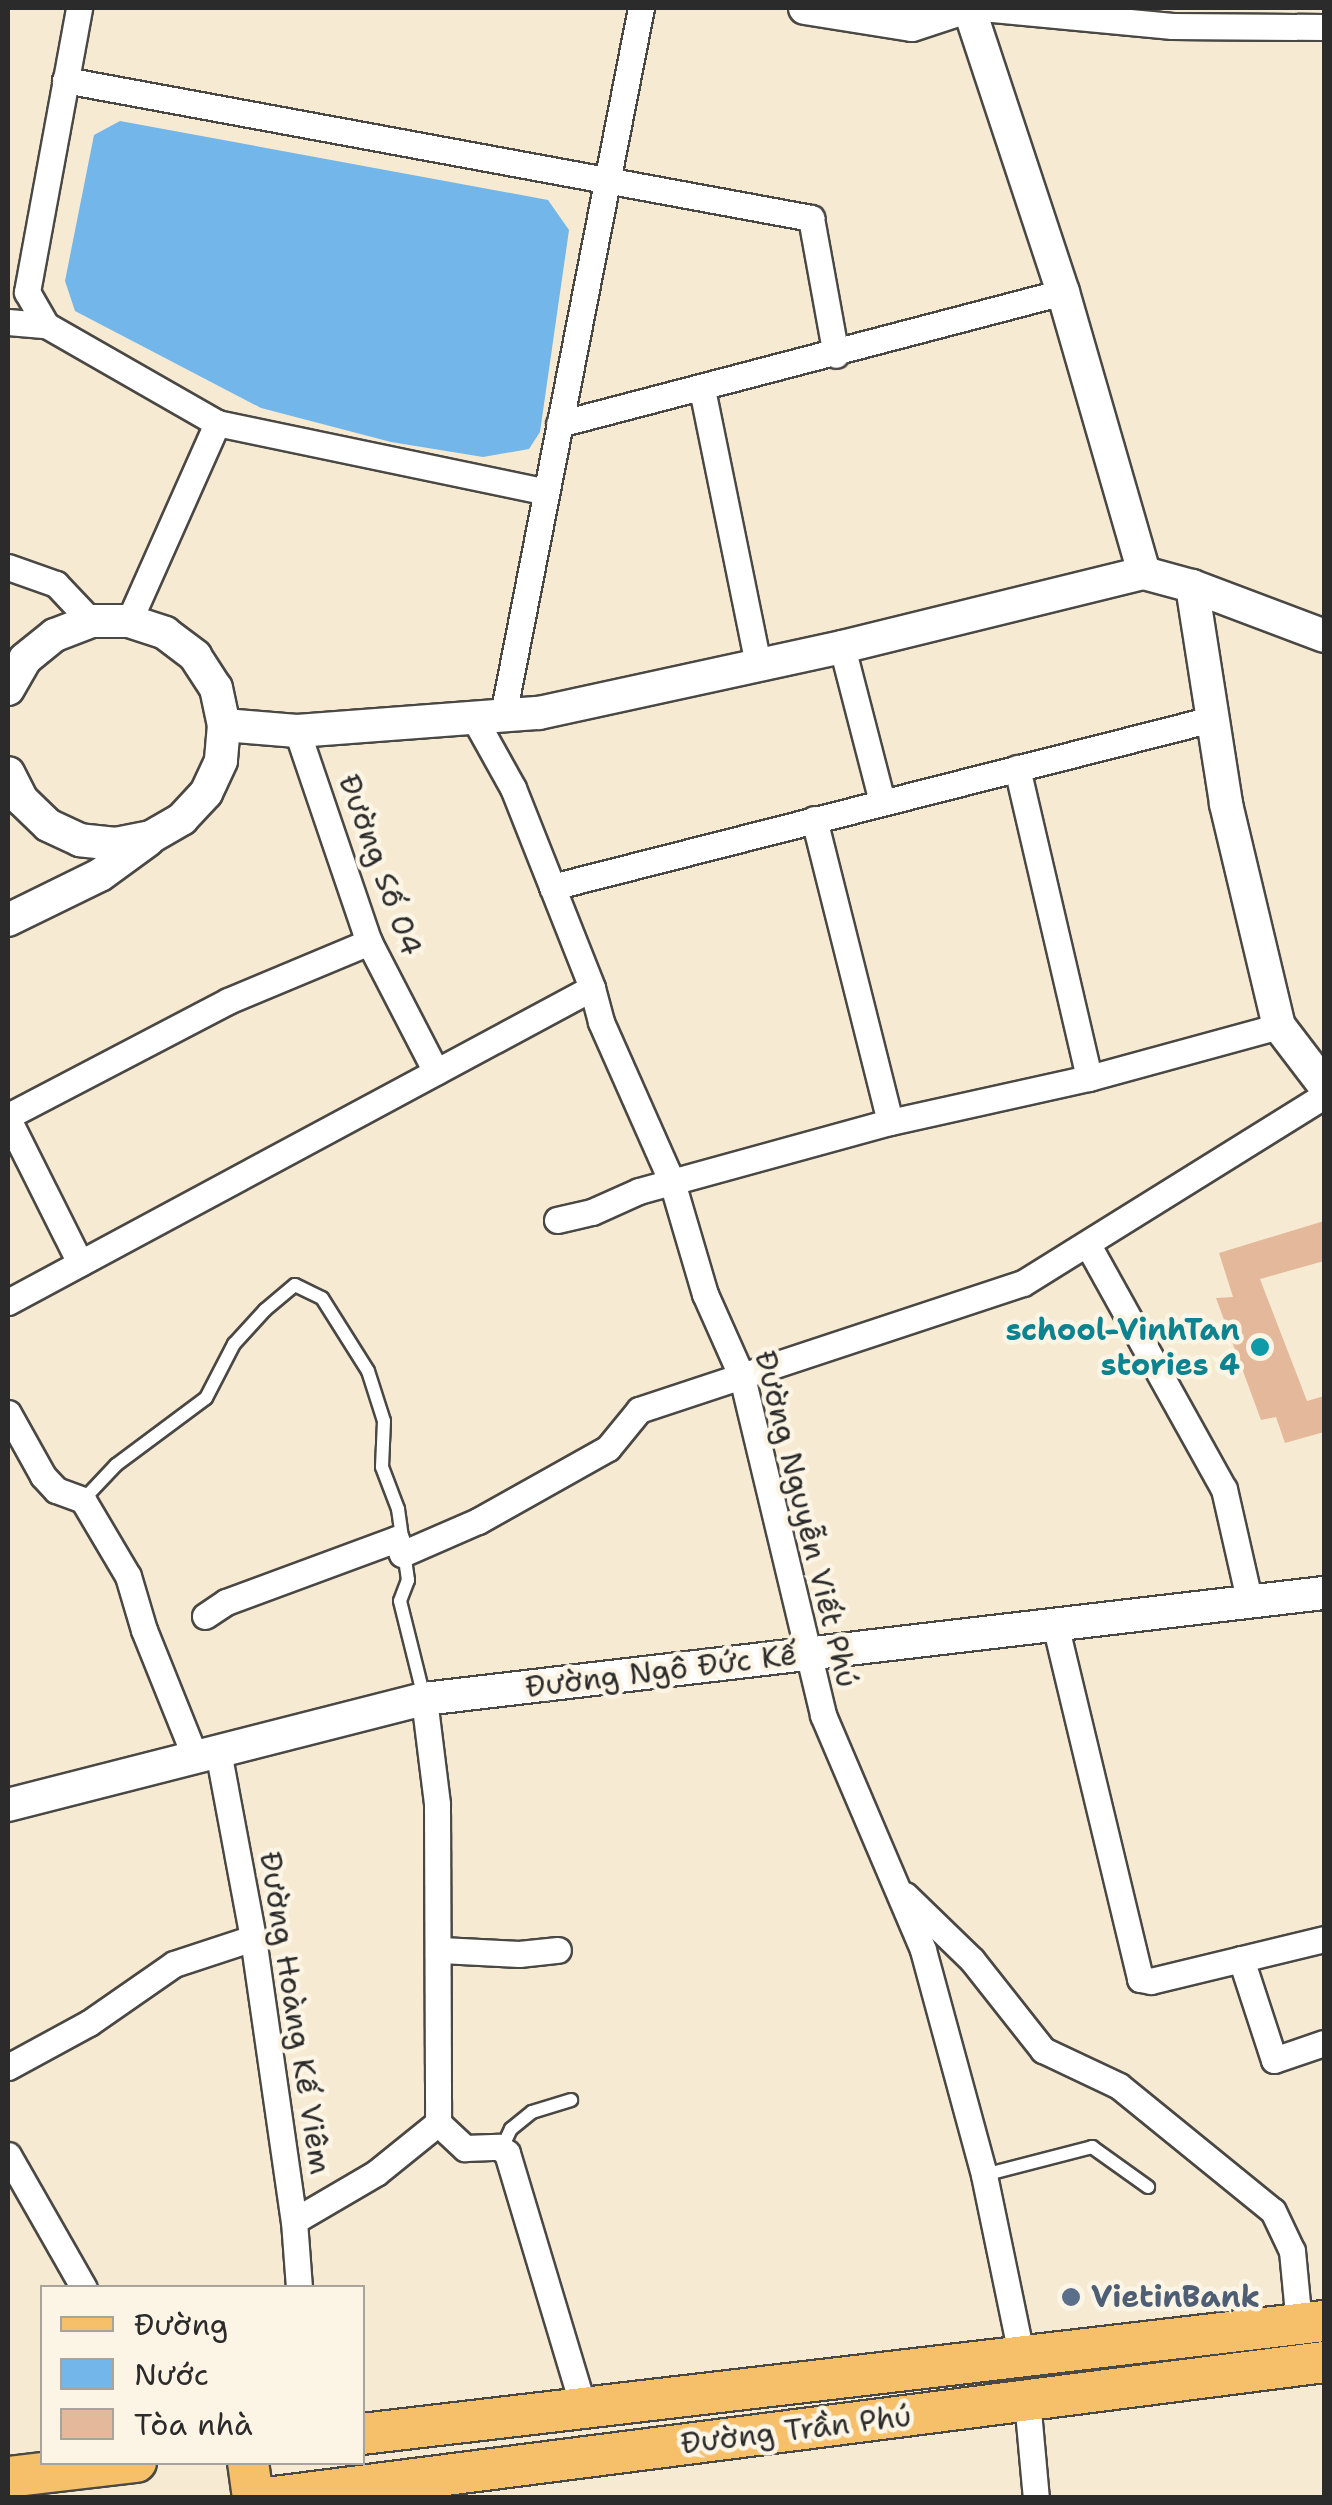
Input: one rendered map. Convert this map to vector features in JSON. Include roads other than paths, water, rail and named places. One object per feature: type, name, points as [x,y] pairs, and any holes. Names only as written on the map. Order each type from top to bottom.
[{"type":"main road","name":"Đường Trần Phú","points":[[365,2434],[1312,2323]]},
{"type":"main road","points":[[1021,2354],[1027,2400]]},
{"type":"main road","name":"Đường Trần Phú","points":[[268,2498],[443,2481],[590,2456],[1324,2362]]},
{"type":"main road","points":[[583,2406],[590,2456]]},
{"type":"main road","points":[[8,2478],[112,2465]]},
{"type":"main road","points":[[248,2465],[253,2498]]},
{"type":"street","points":[[46,325],[27,292],[79,8]]},
{"type":"street","points":[[488,716],[546,492],[641,8]]},
{"type":"street","points":[[805,8],[912,25],[966,8],[1063,292],[1144,573]]},
{"type":"street","points":[[982,8],[1172,26],[1324,27]]},
{"type":"street","points":[[66,80],[811,218],[836,355]]},
{"type":"street","points":[[560,424],[836,355],[1063,292]]},
{"type":"street","points":[[8,322],[46,325],[216,423],[546,492]]},
{"type":"street","points":[[702,388],[758,666]]},
{"type":"street","points":[[129,620],[216,423]]},
{"type":"street","points":[[8,566],[56,584],[91,621]]},
{"type":"street","points":[[224,725],[297,731],[539,713],[842,647],[1144,573],[1192,586],[1324,636]]},
{"type":"street","points":[[1192,586],[1226,804],[1278,1026],[1324,1086]]},
{"type":"street","points":[[8,689],[25,659],[55,634],[91,621],[129,620],[166,633],[195,656],[216,688],[224,725],[221,761],[206,793],[182,820],[151,837],[100,875],[8,920]]},
{"type":"street","points":[[842,647],[882,802]]},
{"type":"street","name":"Đường Nguyễn Viết Phú","points":[[488,716],[592,988],[601,1022],[672,1182],[705,1294],[742,1377],[822,1715],[923,1950],[984,2175],[1021,2354]]},
{"type":"street","points":[[552,887],[1212,719]]},
{"type":"street","name":"Đường Số 04","points":[[297,731],[369,942],[436,1072]]},
{"type":"street","points":[[1016,768],[1089,1078]]},
{"type":"street","points":[[8,774],[22,800],[48,825],[80,840],[116,844],[151,837]]},
{"type":"street","points":[[814,820],[890,1122]]},
{"type":"street","points":[[80,1263],[8,1117],[228,1002],[369,942]]},
{"type":"street","points":[[8,1302],[592,988]]},
{"type":"street","points":[[557,1220],[672,1182],[890,1122],[1089,1078],[1278,1026]]},
{"type":"street","points":[[205,1616],[226,1602],[396,1538],[402,1554],[478,1520],[608,1448],[639,1410],[1023,1283],[1324,1096]]},
{"type":"street","points":[[1088,1244],[1224,1489],[1250,1602]]},
{"type":"street","points":[[8,1412],[49,1484],[83,1500]]},
{"type":"street","name":"Đường Hoàng Kế Viêm","points":[[83,1500],[128,1576],[144,1630],[206,1754],[253,1938],[294,2221],[299,2285]]},
{"type":"street","name":"Đường Ngô Đức Kế","points":[[8,1805],[424,1699],[1324,1593]]},
{"type":"street","points":[[1055,1624],[1138,1976],[1150,1981],[1324,1938]]},
{"type":"street","points":[[424,1699],[437,1804],[441,1950],[438,2122],[465,2148],[502,2148],[583,2406]]},
{"type":"street","points":[[898,1888],[972,1960],[1043,2050],[1119,2086],[1273,2210],[1292,2251],[1312,2323]]},
{"type":"street","points":[[8,2068],[89,2022],[174,1964],[253,1938]]},
{"type":"street","points":[[441,1950],[507,1954],[558,1950]]},
{"type":"street","points":[[1241,1959],[1274,2060],[1324,2043]]},
{"type":"street","points":[[294,2221],[376,2173],[438,2122]]},
{"type":"street","points":[[8,2155],[82,2285]]},
{"type":"street","points":[[1027,2400],[1036,2498]]},
{"type":"lane","points":[[83,1500],[116,1465],[206,1398],[234,1344],[295,1285],[322,1298],[368,1371],[384,1421],[382,1467],[398,1509],[408,1580],[400,1600],[424,1699]]},
{"type":"lane","points":[[502,2148],[511,2129],[532,2112],[571,2100]]},
{"type":"lane","points":[[984,2175],[1092,2147],[1148,2187]]},
{"type":"water","points":[[120,121],[548,200],[569,230],[540,432],[529,449],[483,457],[391,442],[261,408],[75,311],[65,281],[94,135]]},
{"type":"place","name":"school-VinhTan stories 4","points":[[1260,1347]]},
{"type":"place","name":"VietinBank","points":[[1071,2297]]}]
